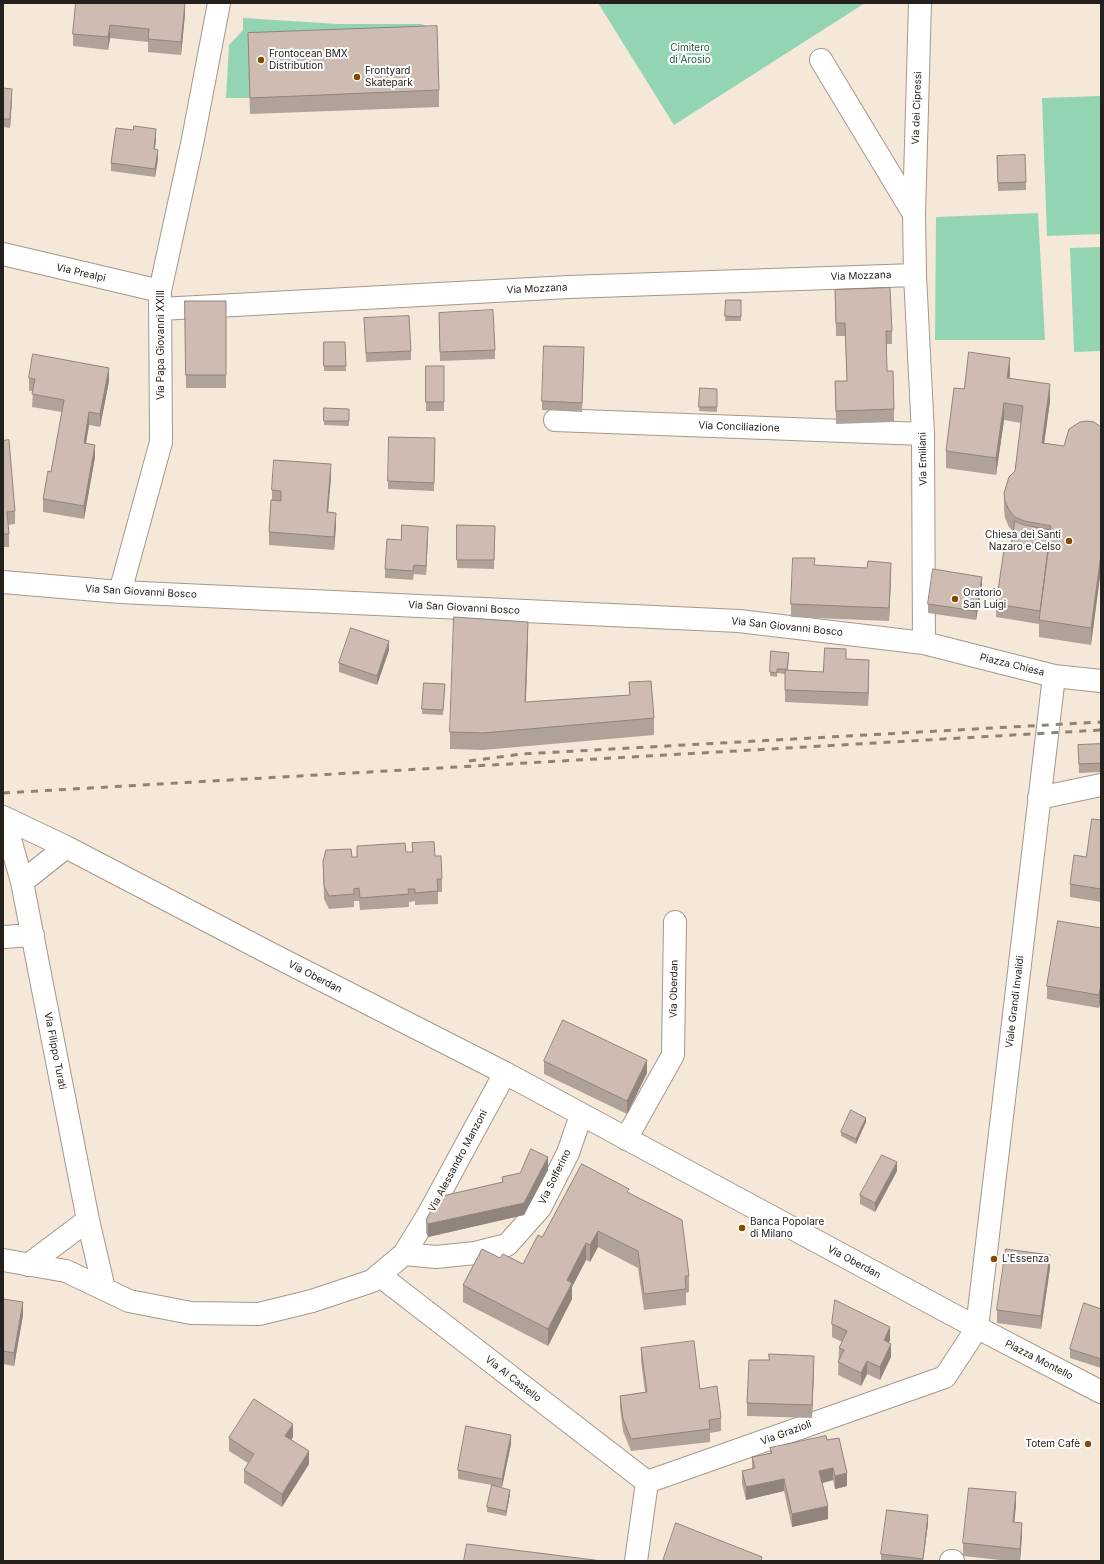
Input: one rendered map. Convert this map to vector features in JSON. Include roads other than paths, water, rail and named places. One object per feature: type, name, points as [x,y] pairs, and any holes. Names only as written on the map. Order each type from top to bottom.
[{"type":"street","name":"Via Papa Giovanni XXIII","points":[[120,592],[161,442],[160,300],[192,144],[218,3]]},
{"type":"street","name":"Via dei Cipressi","points":[[915,275],[914,214],[920,3]]},
{"type":"street","points":[[821,60],[914,214]]},
{"type":"street","name":"Via Prealpi","points":[[3,254],[160,300]]},
{"type":"street","name":"Via Mozzana","points":[[160,300],[915,275]]},
{"type":"street","name":"Via Emiliani","points":[[915,275],[923,434],[924,643]]},
{"type":"street","name":"Via Conciliazione","points":[[555,420],[923,434]]},
{"type":"street","name":"Via San Giovanni Bosco","points":[[3,582],[120,592],[738,621],[924,643]]},
{"type":"street","name":"Piazza Chiesa","points":[[924,643],[1054,676],[1101,681]]},
{"type":"street","name":"Viale Grandi Invalidi","points":[[977,1328],[1054,676]]},
{"type":"street","points":[[1039,798],[1101,784]]},
{"type":"street","name":"Via Oberdan","points":[[3,818],[66,847],[505,1074],[977,1328]]},
{"type":"street","name":"Via Filippo Turati","points":[[3,818],[22,882],[88,1220],[104,1290]]},
{"type":"street","points":[[22,882],[66,847]]},
{"type":"street","name":"Via Oberdan","points":[[626,1139],[673,1055],[675,922]]},
{"type":"street","points":[[3,936],[33,935]]},
{"type":"street","name":"Via Alessandro Manzoni","points":[[3,1260],[66,1271],[129,1302],[191,1313],[259,1314],[312,1301],[372,1281],[404,1254],[428,1216],[505,1074]]},
{"type":"street","name":"Via Solferino","points":[[404,1254],[436,1257],[475,1253],[507,1245],[540,1208],[568,1153],[581,1115]]},
{"type":"street","points":[[28,1265],[88,1220]]},
{"type":"street","name":"Via Al Castello","points":[[378,1275],[647,1482]]},
{"type":"street","name":"Piazza Montello","points":[[977,1328],[1101,1392]]},
{"type":"street","name":"Via Grazioli","points":[[647,1482],[944,1377],[977,1328]]},
{"type":"street","points":[[636,1561],[647,1482]]},
{"type":"railway","points":[[469,761],[522,754],[1101,722]]},
{"type":"railway","points":[[3,793],[1101,730]]},
{"type":"place","name":"Frontocean BMX Distribution","points":[[261,60]]},
{"type":"place","name":"Frontyard Skatepark","points":[[357,77]]},
{"type":"place","name":"Chiesa dei Santi Nazaro e Celso","points":[[1069,541]]},
{"type":"place","name":"Oratorio San Luigi","points":[[955,599]]},
{"type":"place","name":"Banca Popolare di Milano","points":[[742,1228]]},
{"type":"place","name":"L'Essenza","points":[[994,1259]]},
{"type":"place","name":"Totem Cafè","points":[[1088,1444]]},
{"type":"park label","name":"Cimitero di Arosio","points":[[690,54]]}]
